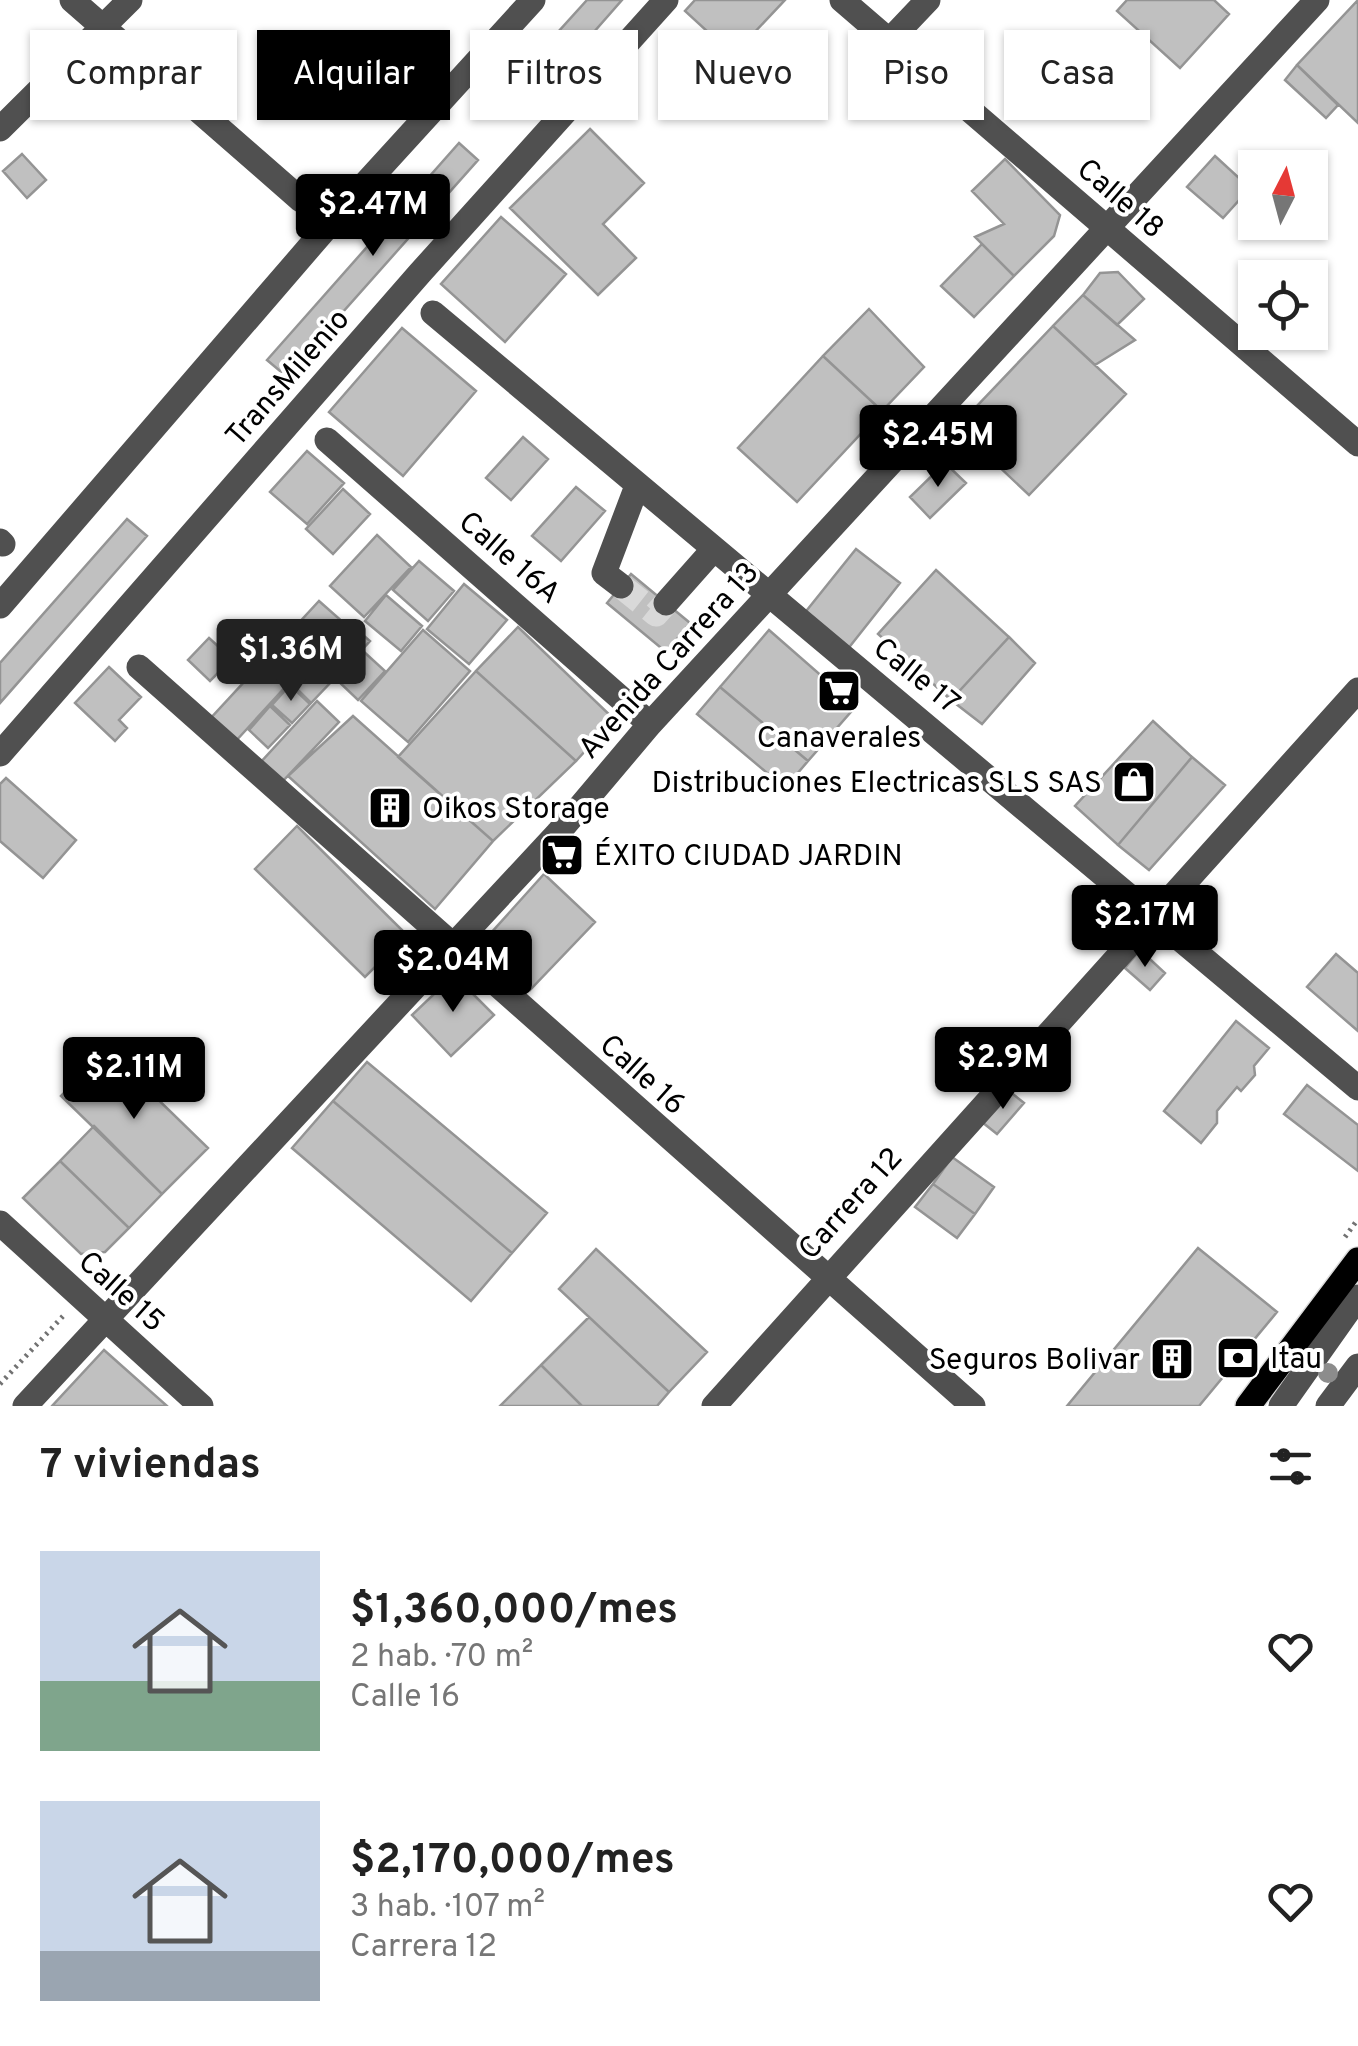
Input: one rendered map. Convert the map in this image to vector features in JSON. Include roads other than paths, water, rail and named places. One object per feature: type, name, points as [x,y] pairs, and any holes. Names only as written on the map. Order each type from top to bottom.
[{"type":"main road","points":[[1248,1406],[1358,1260]]},
{"type":"street","points":[[72,0],[301,200]]},
{"type":"street","points":[[0,129],[130,0]]},
{"type":"street","points":[[0,606],[345,206],[533,0]]},
{"type":"street","name":"TransMilenio","points":[[0,754],[666,0]]},
{"type":"street","name":"Calle 18","points":[[842,0],[876,30]]},
{"type":"street","points":[[899,30],[928,0]]},
{"type":"street","name":"Avenida Carrera 13","points":[[25,1406],[558,833],[650,724],[1110,230],[1318,0]]},
{"type":"street","name":"Calle 18","points":[[981,120],[1358,444]]},
{"type":"street","name":"Calle 17","points":[[433,313],[1358,1088]]},
{"type":"street","name":"Calle 16A","points":[[327,440],[650,724]]},
{"type":"street","points":[[621,586],[604,573],[637,486]]},
{"type":"street","points":[[666,603],[712,550]]},
{"type":"street","name":"Calle 16","points":[[139,667],[973,1406]]},
{"type":"street","name":"Carrera 12","points":[[714,1406],[1358,690]]},
{"type":"street","name":"Calle 15","points":[[0,1223],[201,1406]]},
{"type":"street","points":[[1281,1406],[1358,1297]]},
{"type":"street","points":[[1328,1406],[1358,1366]]},
{"type":"tunnel","points":[[621,586],[656,614],[666,603]]},
{"type":"place","name":"Canaverales","points":[[839,691]]},
{"type":"place","name":"Distribuciones Electricas SLS SAS","points":[[1134,782]]},
{"type":"place","name":"Oikos Storage","points":[[390,808]]},
{"type":"place","name":"ÉXITO CIUDAD JARDIN","points":[[562,855]]},
{"type":"place","name":"Itau","points":[[1238,1358]]},
{"type":"place","name":"Seguros Bolivar","points":[[1172,1359]]}]
